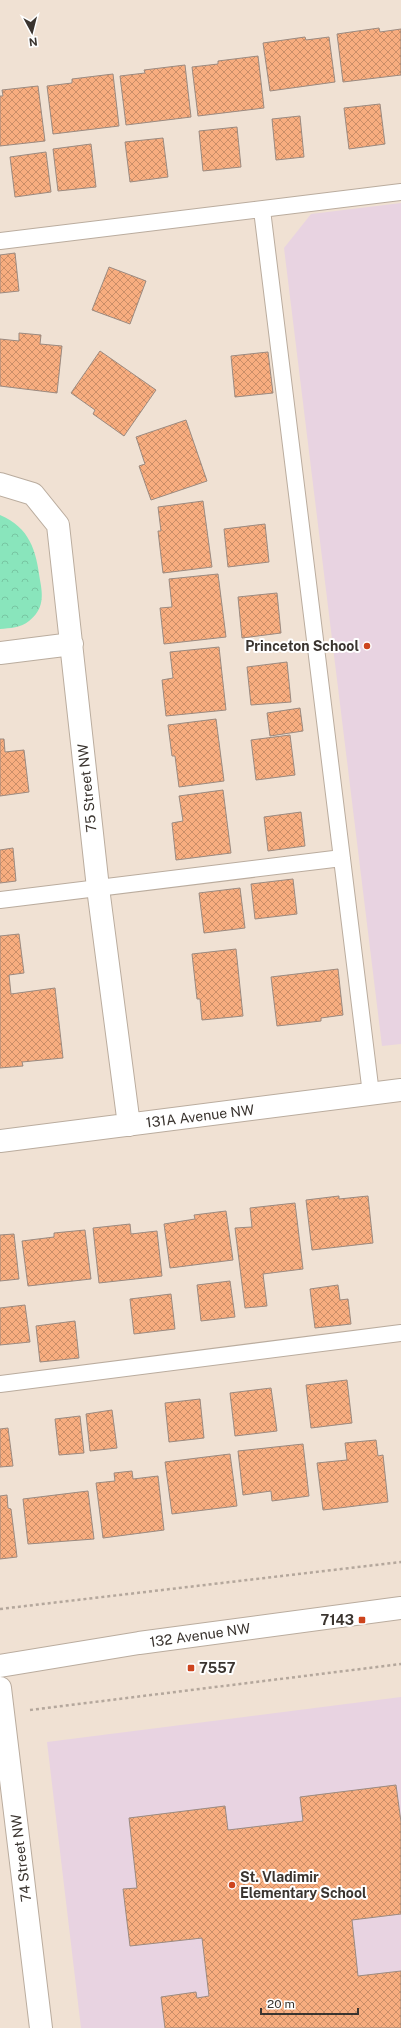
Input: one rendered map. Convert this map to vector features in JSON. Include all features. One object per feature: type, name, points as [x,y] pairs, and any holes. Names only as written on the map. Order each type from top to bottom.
[{"type":"street","name":"75 Street NW","points":[[0,484],[33,494],[58,525],[98,888],[129,1125]]},
{"type":"street","points":[[0,653],[72,644]]},
{"type":"street","name":"131A Avenue NW","points":[[0,1141],[401,1090]]},
{"type":"street","name":"132 Avenue NW","points":[[0,1666],[139,1643],[401,1608]]},
{"type":"street","name":"74 Street NW","points":[[0,1688],[41,2028]]},
{"type":"lane","points":[[0,241],[401,192]]},
{"type":"lane","points":[[262,210],[371,1094]]},
{"type":"lane","points":[[0,900],[342,858]]},
{"type":"lane","points":[[0,1384],[401,1333]]},
{"type":"path","points":[[0,1609],[401,1562]]},
{"type":"path","points":[[4,1713],[401,1664]]},
{"type":"shaded area","name":"Princeton School","points":[[401,203],[401,1044],[382,1046],[284,248],[311,214]]},
{"type":"shaded area","name":"St. Vladimir Elementary School","points":[[401,1697],[401,2028],[81,2028],[47,1742]]},
{"type":"green space","points":[[0,515],[18,526],[30,541],[36,559],[42,597],[40,607],[29,621],[19,626],[0,629]]},
{"type":"building","points":[[379,28],[380,32],[401,29],[401,75],[343,82],[337,34]]},
{"type":"building","points":[[305,37],[306,40],[329,37],[335,82],[270,91],[263,43]]},
{"type":"building","points":[[258,56],[264,108],[198,116],[192,67],[218,64],[218,61]]},
{"type":"building","points":[[185,65],[191,117],[126,125],[120,76],[145,73],[144,70]]},
{"type":"building","points":[[113,74],[119,126],[53,134],[47,86],[72,83],[72,79]]},
{"type":"building","points":[[38,86],[45,141],[0,146],[0,96],[3,96],[2,90]]},
{"type":"building","points":[[380,104],[385,144],[349,149],[344,108]]},
{"type":"building","points":[[300,116],[304,157],[276,160],[272,119]]},
{"type":"building","points":[[237,127],[241,167],[203,171],[199,131]]},
{"type":"building","points":[[163,138],[168,177],[130,182],[125,142]]},
{"type":"building","points":[[91,144],[96,187],[58,191],[53,149]]},
{"type":"building","points":[[46,152],[51,192],[15,197],[10,157]]},
{"type":"building","points":[[15,253],[19,291],[0,293],[0,255]]},
{"type":"building","points":[[109,267],[146,281],[130,324],[92,310]]},
{"type":"building","points":[[19,333],[41,335],[40,344],[62,346],[57,393],[0,386],[0,339],[19,341]]},
{"type":"building","points":[[100,351],[156,390],[124,436],[93,414],[95,410],[71,393]]},
{"type":"building","points":[[268,352],[273,393],[235,397],[231,356]]},
{"type":"building","points":[[186,420],[207,481],[151,500],[139,466],[145,464],[136,437]]},
{"type":"building","points":[[203,501],[212,567],[163,573],[158,531],[161,531],[158,507]]},
{"type":"building","points":[[265,524],[269,562],[228,567],[224,529]]},
{"type":"building","points":[[218,574],[226,637],[164,644],[160,608],[172,607],[169,579]]},
{"type":"building","points":[[277,593],[281,633],[242,638],[238,597]]},
{"type":"building","points":[[219,647],[226,710],[166,716],[162,680],[173,678],[170,652]]},
{"type":"building","points":[[287,662],[291,702],[251,705],[247,667]]},
{"type":"building","points":[[300,708],[303,731],[270,736],[267,713]]},
{"type":"building","points":[[216,719],[224,781],[179,787],[175,756],[172,756],[168,725]]},
{"type":"building","points":[[290,735],[295,775],[256,780],[251,740]]},
{"type":"building","points":[[0,739],[4,739],[5,752],[24,750],[29,792],[0,796]]},
{"type":"building","points":[[223,790],[231,853],[176,860],[172,823],[183,821],[179,796]]},
{"type":"building","points":[[301,812],[305,846],[268,851],[264,817]]},
{"type":"building","points":[[13,848],[16,881],[0,883],[0,850]]},
{"type":"building","points":[[293,879],[297,914],[255,919],[251,884]]},
{"type":"building","points":[[240,888],[245,928],[204,933],[199,893]]},
{"type":"building","points":[[19,934],[24,973],[9,975],[11,994],[55,988],[63,1058],[22,1062],[23,1066],[0,1068],[0,936]]},
{"type":"building","points":[[236,949],[243,1016],[202,1020],[200,999],[197,999],[192,954]]},
{"type":"building","points":[[338,969],[343,1015],[321,1018],[321,1021],[277,1026],[271,977]]},
{"type":"building","points":[[339,1196],[339,1199],[368,1196],[373,1243],[312,1250],[306,1200]]},
{"type":"building","points":[[295,1203],[303,1269],[263,1274],[267,1306],[245,1308],[235,1228],[252,1227],[250,1208]]},
{"type":"building","points":[[226,1211],[233,1260],[170,1268],[164,1224],[195,1219],[194,1215]]},
{"type":"building","points":[[130,1224],[131,1234],[157,1231],[162,1276],[99,1283],[93,1228]]},
{"type":"building","points":[[85,1230],[91,1279],[28,1286],[22,1241],[54,1237],[54,1233]]},
{"type":"building","points":[[14,1234],[19,1279],[0,1281],[0,1235]]},
{"type":"building","points":[[230,1281],[235,1317],[201,1321],[197,1285]]},
{"type":"building","points":[[338,1285],[340,1300],[348,1299],[351,1324],[315,1328],[310,1289]]},
{"type":"building","points":[[171,1294],[175,1329],[134,1334],[130,1299]]},
{"type":"building","points":[[25,1305],[30,1342],[0,1345],[0,1308]]},
{"type":"building","points":[[75,1321],[79,1358],[40,1362],[36,1326]]},
{"type":"building","points":[[347,1380],[352,1423],[311,1428],[306,1385]]},
{"type":"building","points":[[271,1388],[277,1431],[235,1436],[230,1393]]},
{"type":"building","points":[[200,1399],[204,1438],[169,1442],[165,1403]]},
{"type":"building","points":[[112,1410],[117,1448],[90,1451],[86,1414]]},
{"type":"building","points":[[80,1416],[84,1453],[59,1455],[55,1419]]},
{"type":"building","points":[[8,1428],[13,1466],[0,1467],[0,1429]]},
{"type":"building","points":[[376,1440],[378,1456],[383,1455],[388,1502],[323,1510],[317,1463],[347,1460],[345,1443]]},
{"type":"building","points":[[303,1444],[309,1496],[272,1501],[271,1491],[243,1495],[238,1451]]},
{"type":"building","points":[[230,1454],[237,1506],[172,1514],[165,1462]]},
{"type":"building","points":[[132,1471],[133,1479],[158,1476],[164,1530],[103,1538],[96,1483],[115,1481],[114,1473]]},
{"type":"building","points":[[88,1491],[94,1539],[28,1544],[23,1499]]},
{"type":"building","points":[[7,1495],[8,1508],[11,1509],[17,1557],[0,1559],[0,1496]]},
{"type":"building","points":[[396,1785],[401,1822],[401,1914],[352,1920],[358,1976],[401,1971],[401,2028],[165,2028],[161,1997],[196,1992],[197,1998],[209,1996],[202,1938],[130,1946],[123,1889],[137,1888],[129,1818],[225,1806],[228,1830],[303,1821],[300,1797]]},
{"type":"place","name":"Princeton School","points":[[367,646]]},
{"type":"place","name":"7143","points":[[362,1620]]},
{"type":"place","name":"7557","points":[[191,1668]]},
{"type":"place","name":"St. Vladimir Elementary School","points":[[232,1885]]}]
